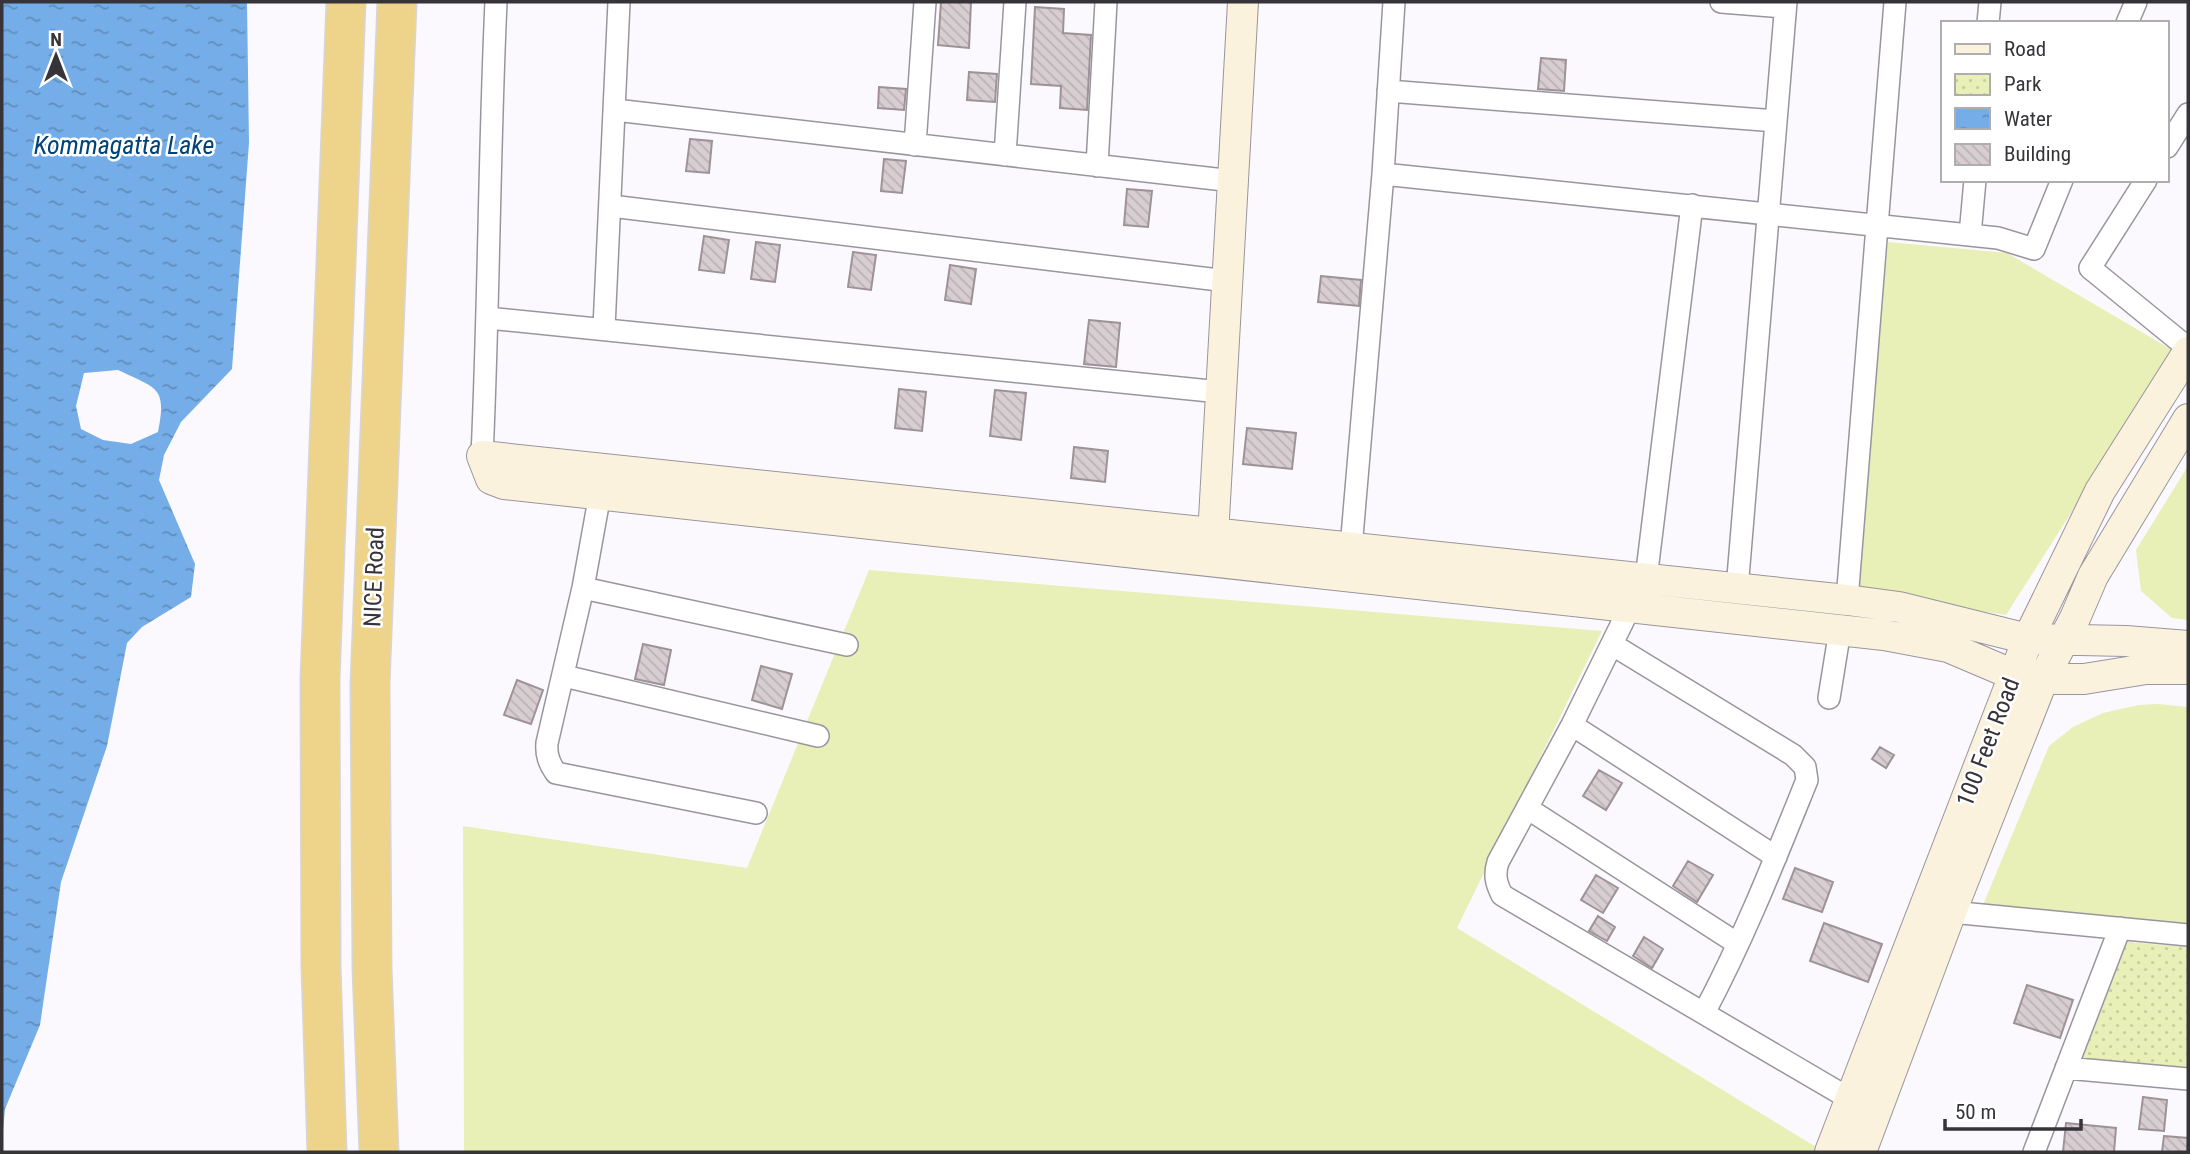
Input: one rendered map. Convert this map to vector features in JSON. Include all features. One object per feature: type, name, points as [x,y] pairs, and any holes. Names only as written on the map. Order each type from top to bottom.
[{"type":"highway","name":"NICE Road","points":[[327,1152],[321,967],[320,679],[346,2]]},
{"type":"highway","name":"NICE Road","points":[[379,1152],[372,968],[370,684],[397,2]]},
{"type":"street","points":[[495,2],[482,456],[491,479],[504,484],[600,495],[1212,548],[1351,548],[1847,600],[1899,607],[2028,639],[2064,638],[2188,646]]},
{"type":"street","points":[[604,328],[619,2]]},
{"type":"street","points":[[915,145],[925,2]]},
{"type":"street","points":[[1005,155],[1015,2]]},
{"type":"street","points":[[1097,166],[1106,2]]},
{"type":"street","points":[[1212,548],[1243,2]]},
{"type":"street","points":[[1351,548],[1383,174],[1394,2]]},
{"type":"street","points":[[1721,2],[1786,4],[1737,589]]},
{"type":"street","points":[[1847,600],[1895,2]]},
{"type":"street","points":[[1988,21],[1990,2]]},
{"type":"street","points":[[2128,21],[2136,2]]},
{"type":"street","points":[[1388,91],[1776,121]]},
{"type":"street","points":[[615,110],[1233,181]]},
{"type":"street","points":[[2169,144],[2188,114]]},
{"type":"street","points":[[1383,174],[1998,238],[2034,250],[2061,182]]},
{"type":"street","points":[[1970,235],[1975,182]]},
{"type":"street","points":[[2145,182],[2090,268],[2188,350]]},
{"type":"street","points":[[1646,579],[1692,205]]},
{"type":"street","points":[[611,206],[1227,281]]},
{"type":"street","points":[[488,318],[1220,392]]},
{"type":"street","name":"100 Feet Road","points":[[1830,1152],[2028,639],[2100,491],[2188,350]]},
{"type":"street","name":"100 Feet Road","points":[[1861,1152],[1951,912],[2043,680],[2093,576],[2188,419]]},
{"type":"street","points":[[482,456],[1212,548],[1630,607],[1919,640],[1948,647],[2014,675],[2043,680],[2084,679],[2146,669],[2188,669]]},
{"type":"street","points":[[600,495],[583,589],[547,743],[548,759],[556,773],[756,813]]},
{"type":"street","points":[[583,589],[847,645]]},
{"type":"street","points":[[1630,607],[1572,725],[1498,862],[1495,880],[1502,895],[1850,1099]]},
{"type":"street","points":[[1829,698],[1840,630]]},
{"type":"street","points":[[1613,645],[1793,755],[1805,768],[1807,780],[1776,857],[1704,1013]]},
{"type":"street","points":[[564,676],[818,736]]},
{"type":"street","points":[[1572,725],[1776,857]]},
{"type":"street","points":[[1527,808],[1738,944]]},
{"type":"street","points":[[1951,912],[2188,934]]},
{"type":"street","points":[[2034,1152],[2120,928]]},
{"type":"street","points":[[2066,1068],[2188,1079]]},
{"type":"green space","points":[[1888,242],[2007,253],[2174,351],[2006,615],[1856,592]]},
{"type":"green space","points":[[2188,466],[2188,620],[2172,618],[2141,591],[2136,550]]},
{"type":"green space","points":[[869,570],[1602,631],[1457,928],[1816,1147],[1814,1152],[464,1152],[463,826],[747,868]]},
{"type":"green space","points":[[2158,704],[2188,707],[2188,924],[1983,905],[2049,746],[2073,727],[2103,713]]},
{"type":"green space","points":[[2126,942],[2188,947],[2188,1071],[2077,1061]]},
{"type":"water","name":"Kommagatta Lake","points":[[2,2],[247,2],[249,143],[232,369],[181,422],[164,455],[159,480],[195,564],[191,597],[142,627],[127,643],[107,746],[61,882],[40,1025],[5,1109],[2,1142]],"holes":[[[118,370],[150,386],[160,397],[158,432],[131,444],[103,440],[81,429],[76,406],[84,373]]]},
{"type":"building","points":[[941,2],[971,2],[969,48],[938,45]]},
{"type":"building","points":[[1035,7],[1064,9],[1063,33],[1091,35],[1087,110],[1060,108],[1061,86],[1031,84]]},
{"type":"building","points":[[1541,58],[1566,60],[1564,91],[1538,89]]},
{"type":"building","points":[[969,72],[997,74],[995,102],[967,100]]},
{"type":"building","points":[[879,87],[906,89],[904,110],[878,108]]},
{"type":"building","points":[[690,139],[712,141],[709,173],[686,171]]},
{"type":"building","points":[[884,159],[906,161],[902,193],[881,191]]},
{"type":"building","points":[[1127,189],[1152,191],[1148,227],[1124,225]]},
{"type":"building","points":[[704,236],[729,240],[724,273],[699,270]]},
{"type":"building","points":[[756,242],[780,245],[775,282],[751,279]]},
{"type":"building","points":[[853,252],[876,255],[871,290],[848,287]]},
{"type":"building","points":[[950,265],[976,269],[971,304],[945,300]]},
{"type":"building","points":[[1321,276],[1361,280],[1359,306],[1318,302]]},
{"type":"building","points":[[1089,320],[1120,323],[1116,367],[1084,364]]},
{"type":"building","points":[[899,389],[926,392],[922,431],[895,428]]},
{"type":"building","points":[[995,390],[1026,393],[1021,440],[990,436]]},
{"type":"building","points":[[1247,428],[1296,433],[1292,469],[1243,464]]},
{"type":"building","points":[[1074,447],[1108,451],[1105,482],[1071,478]]},
{"type":"building","points":[[643,644],[671,650],[664,685],[635,679]]},
{"type":"building","points":[[761,666],[792,674],[782,709],[752,700]]},
{"type":"building","points":[[517,680],[543,690],[531,724],[504,715]]},
{"type":"building","points":[[1880,747],[1894,755],[1886,768],[1872,759]]},
{"type":"building","points":[[1599,770],[1622,783],[1606,810],[1583,796]]},
{"type":"building","points":[[1688,861],[1713,875],[1697,902],[1673,886]]},
{"type":"building","points":[[1795,868],[1833,882],[1822,912],[1783,899]]},
{"type":"building","points":[[1596,875],[1618,888],[1603,913],[1581,900]]},
{"type":"building","points":[[1598,916],[1615,927],[1607,941],[1589,931]]},
{"type":"building","points":[[1824,923],[1882,944],[1868,982],[1810,961]]},
{"type":"building","points":[[1644,937],[1663,949],[1652,968],[1633,956]]},
{"type":"building","points":[[2027,985],[2073,1000],[2060,1038],[2014,1023]]},
{"type":"building","points":[[2143,1097],[2167,1100],[2164,1131],[2139,1129]]},
{"type":"building","points":[[2066,1123],[2116,1128],[2114,1152],[2063,1152]]},
{"type":"building","points":[[2164,1136],[2188,1138],[2187,1152],[2162,1152]]}]
